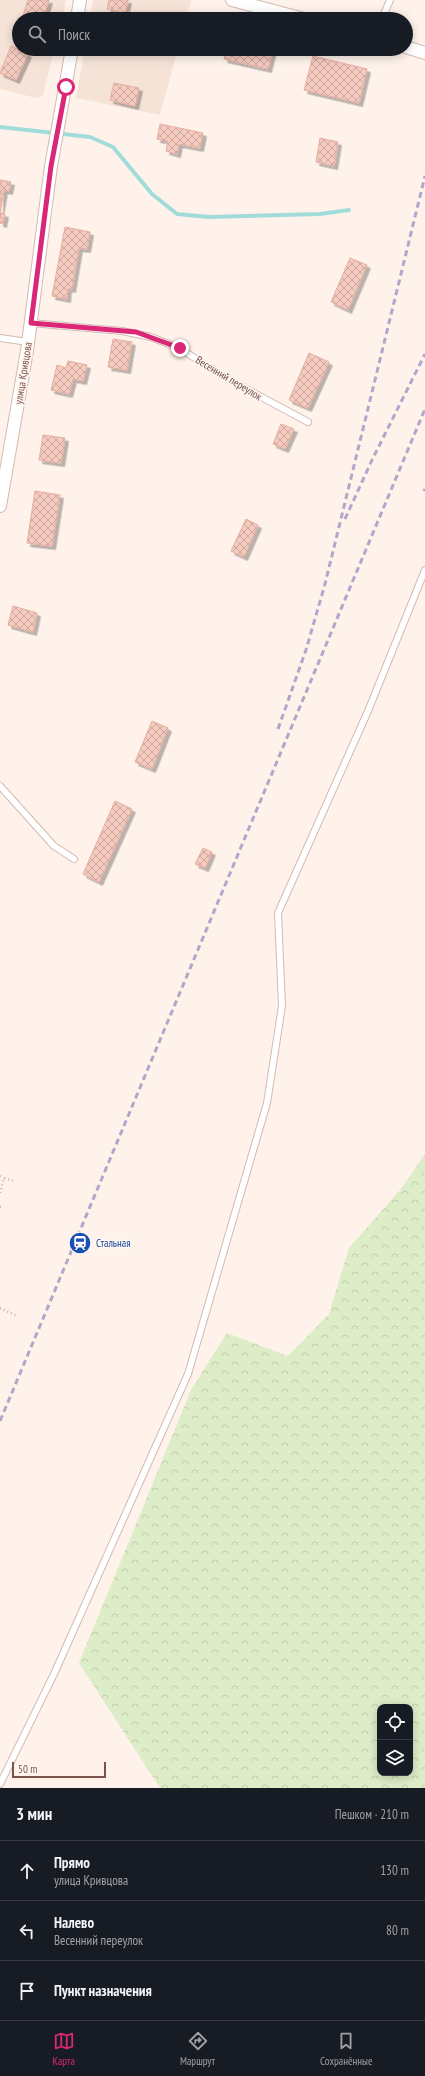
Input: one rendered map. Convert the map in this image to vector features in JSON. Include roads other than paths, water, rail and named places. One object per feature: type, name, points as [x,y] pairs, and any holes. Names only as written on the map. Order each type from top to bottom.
[{"type":"street","points":[[78,12],[80,0]]},
{"type":"street","points":[[232,0],[277,12]]},
{"type":"street","points":[[413,49],[425,53]]},
{"type":"street","name":"улица Кривцова","points":[[0,506],[31,323],[51,166],[71,56]]},
{"type":"lane","points":[[385,12],[390,0]]},
{"type":"lane","name":"Весенний переулок","points":[[31,323],[122,331],[151,336],[180,348],[226,378],[308,422]]},
{"type":"lane","points":[[0,338],[28,342]]},
{"type":"lane","points":[[0,1784],[54,1674],[188,1374],[267,1103],[282,1006],[278,913],[368,711],[425,570]]},
{"type":"lane","points":[[0,786],[54,846],[74,859]]},
{"type":"waterway","points":[[0,127],[90,137],[113,147],[152,194],[177,214],[209,217],[320,214],[349,210]]},
{"type":"railway","points":[[278,729],[306,650],[325,584],[425,176]]},
{"type":"railway","points":[[345,519],[372,460],[425,354]]},
{"type":"railway","points":[[0,1421],[425,409]]},
{"type":"place","name":"Стальная","points":[[80,1243]]}]
